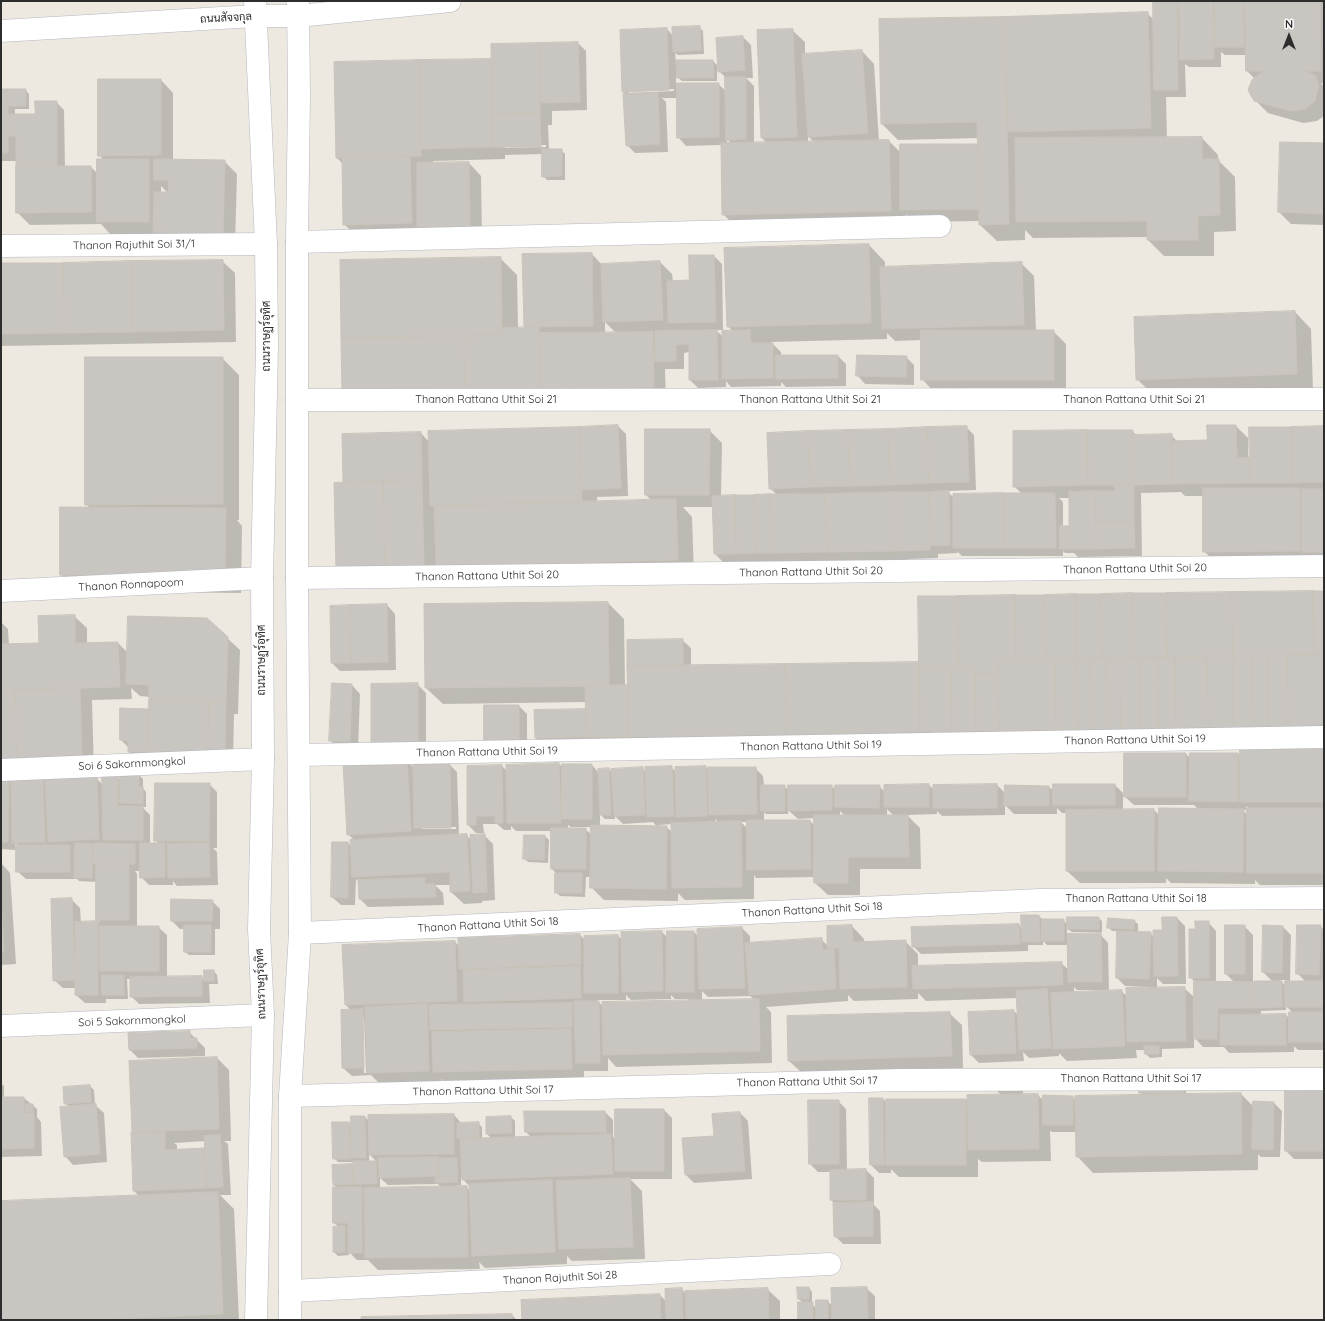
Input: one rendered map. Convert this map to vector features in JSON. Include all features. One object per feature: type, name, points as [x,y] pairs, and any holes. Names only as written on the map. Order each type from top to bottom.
[{"type":"street","name":"ถนนสัจจกุล","points":[[1,32],[255,8],[298,8],[450,1]]},
{"type":"street","name":"ถนนราษฏร์อุทิศ","points":[[255,8],[266,244],[267,346],[262,578],[262,758],[259,929],[262,1016],[256,1320]]},
{"type":"street","points":[[290,1320],[290,1096],[300,933],[297,578],[298,8]]},
{"type":"street","points":[[297,242],[940,226]]},
{"type":"street","name":"Thanon Rajuthit Soi 31/1","points":[[1,246],[266,244]]},
{"type":"street","name":"Thanon Rattana Uthit Soi 21","points":[[297,400],[1324,399]]},
{"type":"street","name":"Thanon Rattana Uthit Soi 20","points":[[297,578],[1324,566]]},
{"type":"street","name":"Thanon Ronnapoom","points":[[1,591],[262,578]]},
{"type":"street","name":"Thanon Rattana Uthit Soi 19","points":[[299,755],[1324,737]]},
{"type":"street","name":"Soi 6 Sakornmongkol","points":[[1,770],[262,758]]},
{"type":"street","name":"Thanon Rattana Uthit Soi 18","points":[[300,933],[1040,900],[1324,898]]},
{"type":"street","name":"Soi 5 Sakornmongkol","points":[[1,1026],[262,1016]]},
{"type":"street","name":"Thanon Rattana Uthit Soi 17","points":[[290,1096],[902,1080],[1324,1079]]},
{"type":"street","points":[[259,1212],[289,1217]]},
{"type":"street","name":"Thanon Rajuthit Soi 28","points":[[290,1291],[830,1264]]},
{"type":"building","points":[[1153,1],[1177,1],[1178,90],[1154,90]]},
{"type":"building","points":[[1179,1],[1213,1],[1214,59],[1180,60]]},
{"type":"building","points":[[1215,1],[1243,1],[1244,47],[1215,47]]},
{"type":"building","points":[[1245,1],[1320,1],[1321,71],[1305,71],[1315,75],[1319,85],[1315,101],[1305,109],[1290,111],[1254,101],[1248,90],[1252,80],[1263,71],[1246,71]]},
{"type":"building","points":[[1148,12],[1151,128],[1008,132],[1005,17]]},
{"type":"building","points":[[1005,17],[1009,224],[979,225],[977,122],[881,124],[879,19]]},
{"type":"building","points":[[700,26],[701,50],[673,52],[672,27]]},
{"type":"building","points":[[667,28],[669,90],[622,92],[620,30]]},
{"type":"building","points":[[793,29],[797,137],[761,138],[757,30]]},
{"type":"building","points":[[743,36],[745,70],[718,72],[716,38]]},
{"type":"building","points":[[578,42],[580,102],[540,103],[539,43]]},
{"type":"building","points":[[539,43],[540,113],[492,114],[491,44]]},
{"type":"building","points":[[862,50],[868,133],[808,137],[802,54]]},
{"type":"building","points":[[491,59],[493,147],[421,149],[419,60]]},
{"type":"building","points":[[419,60],[421,156],[336,158],[334,62]]},
{"type":"building","points":[[676,60],[713,60],[714,78],[677,78]]},
{"type":"building","points":[[725,77],[746,77],[746,139],[726,140]]},
{"type":"building","points":[[98,79],[161,79],[161,155],[98,156]]},
{"type":"building","points":[[677,83],[719,83],[719,137],[677,138]]},
{"type":"building","points":[[1,89],[8,89],[8,153],[1,153]]},
{"type":"building","points":[[8,89],[26,89],[26,106],[8,106]]},
{"type":"building","points":[[658,93],[660,144],[626,146],[623,94]]},
{"type":"building","points":[[35,101],[57,101],[57,166],[16,166],[16,136],[8,136],[8,114],[35,114]]},
{"type":"building","points":[[540,113],[541,147],[493,147],[492,114]]},
{"type":"building","points":[[1202,137],[1202,159],[1219,159],[1220,215],[1198,216],[1198,240],[1147,240],[1147,221],[1016,222],[1015,138]]},
{"type":"building","points":[[889,140],[891,211],[722,215],[721,143]]},
{"type":"building","points":[[1280,142],[1324,143],[1324,214],[1278,212]]},
{"type":"building","points":[[900,144],[978,144],[979,209],[900,210]]},
{"type":"building","points":[[542,149],[562,149],[562,176],[542,177]]},
{"type":"building","points":[[410,156],[412,223],[343,225],[342,158]]},
{"type":"building","points":[[97,159],[149,159],[149,222],[97,222]]},
{"type":"building","points":[[154,159],[225,160],[223,234],[153,232],[154,192],[168,192],[169,180],[154,180]]},
{"type":"building","points":[[469,162],[470,227],[417,228],[417,163]]},
{"type":"building","points":[[16,166],[91,166],[92,212],[16,213]]},
{"type":"building","points":[[869,244],[871,323],[727,327],[724,248]]},
{"type":"building","points":[[592,253],[593,326],[524,327],[522,254]]},
{"type":"building","points":[[689,255],[714,255],[716,322],[668,323],[667,281],[689,280]]},
{"type":"building","points":[[501,257],[502,335],[341,338],[340,260]]},
{"type":"building","points":[[223,260],[224,330],[131,332],[131,261]]},
{"type":"building","points":[[131,261],[131,332],[64,333],[63,263]]},
{"type":"building","points":[[660,261],[663,320],[603,322],[601,264]]},
{"type":"building","points":[[1022,262],[1024,325],[882,329],[880,267]]},
{"type":"building","points":[[1,263],[63,263],[64,333],[1,334]]},
{"type":"building","points":[[1295,311],[1297,374],[1136,380],[1134,317]]},
{"type":"building","points":[[539,327],[540,389],[465,390],[464,336],[502,335],[502,328]]},
{"type":"building","points":[[717,330],[718,380],[689,380],[689,344],[676,345],[676,361],[655,362],[655,331]]},
{"type":"building","points":[[750,330],[751,343],[773,343],[773,378],[722,379],[722,331]]},
{"type":"building","points":[[921,330],[1054,330],[1054,380],[921,380]]},
{"type":"building","points":[[653,332],[654,387],[540,389],[539,333]]},
{"type":"building","points":[[464,336],[465,390],[342,392],[341,338]]},
{"type":"building","points":[[776,355],[838,355],[838,378],[776,379]]},
{"type":"building","points":[[857,355],[907,356],[906,377],[856,376]]},
{"type":"building","points":[[85,357],[223,357],[223,504],[85,505]]},
{"type":"building","points":[[618,425],[621,488],[581,490],[580,427]]},
{"type":"building","points":[[1207,425],[1236,425],[1237,458],[1250,457],[1250,483],[1172,484],[1172,441],[1207,440]]},
{"type":"building","points":[[967,426],[969,482],[929,483],[927,427]]},
{"type":"building","points":[[1324,426],[1324,482],[1292,483],[1291,427]]},
{"type":"building","points":[[580,427],[582,502],[430,506],[428,431]]},
{"type":"building","points":[[927,427],[929,483],[890,485],[888,429]]},
{"type":"building","points":[[1249,427],[1291,427],[1292,483],[1250,483]]},
{"type":"building","points":[[645,429],[710,429],[709,495],[645,495]]},
{"type":"building","points":[[888,429],[890,485],[850,486],[848,430]]},
{"type":"building","points":[[848,430],[850,486],[810,487],[808,431]]},
{"type":"building","points":[[1087,430],[1088,485],[1013,487],[1013,431]]},
{"type":"building","points":[[1087,430],[1133,430],[1134,485],[1088,485]]},
{"type":"building","points":[[808,431],[810,487],[769,489],[767,433]]},
{"type":"building","points":[[421,432],[422,480],[343,482],[342,434]]},
{"type":"building","points":[[1172,434],[1172,484],[1134,485],[1133,435]]},
{"type":"building","points":[[422,480],[424,568],[385,569],[383,481]]},
{"type":"building","points":[[383,481],[385,569],[336,570],[334,483]]},
{"type":"building","points":[[1114,485],[1134,485],[1134,521],[1096,521],[1095,491],[1115,491]]},
{"type":"building","points":[[1203,488],[1300,488],[1300,551],[1203,552]]},
{"type":"building","points":[[1302,489],[1324,489],[1324,552],[1302,552]]},
{"type":"building","points":[[949,491],[950,545],[930,546],[929,492]]},
{"type":"building","points":[[1095,491],[1096,549],[1069,549],[1069,492]]},
{"type":"building","points":[[896,492],[896,551],[827,552],[825,494]]},
{"type":"building","points":[[896,492],[929,492],[930,550],[896,551]]},
{"type":"building","points":[[1003,493],[1004,548],[953,548],[953,494]]},
{"type":"building","points":[[1003,493],[1055,493],[1056,548],[1004,548]]},
{"type":"building","points":[[770,494],[771,553],[755,553],[754,495]]},
{"type":"building","points":[[770,494],[825,494],[827,552],[771,553]]},
{"type":"building","points":[[735,495],[736,554],[714,554],[712,496]]},
{"type":"building","points":[[735,495],[754,495],[755,553],[736,554]]},
{"type":"building","points":[[676,499],[678,560],[436,567],[434,506]]},
{"type":"building","points":[[60,507],[226,508],[225,577],[60,575]]},
{"type":"building","points":[[1096,521],[1134,521],[1135,548],[1096,549]]},
{"type":"building","points":[[1060,526],[1069,526],[1069,549],[1060,549]]},
{"type":"building","points":[[1313,591],[1314,655],[1233,656],[1232,592]]},
{"type":"building","points":[[1313,591],[1324,591],[1324,655],[1314,655]]},
{"type":"building","points":[[1232,592],[1233,656],[1167,657],[1166,593]]},
{"type":"building","points":[[1133,593],[1134,658],[1102,658],[1101,594]]},
{"type":"building","points":[[1133,593],[1166,593],[1167,657],[1134,658]]},
{"type":"building","points":[[1076,594],[1077,659],[1046,659],[1045,595]]},
{"type":"building","points":[[1076,594],[1101,594],[1102,658],[1077,659]]},
{"type":"building","points":[[1015,595],[1016,660],[998,660],[998,673],[975,673],[975,668],[959,668],[957,596]]},
{"type":"building","points":[[1015,595],[1045,595],[1046,659],[1016,660]]},
{"type":"building","points":[[918,596],[957,596],[959,668],[919,668]]},
{"type":"building","points":[[608,602],[609,686],[425,688],[424,604]]},
{"type":"building","points":[[387,604],[388,662],[351,663],[350,605]]},
{"type":"building","points":[[350,605],[351,663],[331,663],[330,606]]},
{"type":"building","points":[[75,615],[75,643],[118,642],[120,687],[1,690],[1,644],[39,643],[38,616]]},
{"type":"building","points":[[128,616],[207,618],[228,637],[226,702],[149,700],[149,685],[126,684]]},
{"type":"building","points":[[683,639],[683,665],[627,666],[627,640]]},
{"type":"building","points":[[1324,655],[1324,726],[1288,727],[1287,656]]},
{"type":"building","points":[[1233,656],[1233,728],[1208,728],[1207,657]]},
{"type":"building","points":[[1233,656],[1252,656],[1254,728],[1233,728]]},
{"type":"building","points":[[1252,656],[1267,656],[1268,727],[1254,728]]},
{"type":"building","points":[[1267,656],[1287,656],[1288,727],[1268,727]]},
{"type":"building","points":[[1158,657],[1159,729],[1140,729],[1139,658]]},
{"type":"building","points":[[1158,657],[1175,657],[1176,729],[1159,729]]},
{"type":"building","points":[[1175,657],[1207,657],[1208,728],[1176,729]]},
{"type":"building","points":[[1090,658],[1091,730],[1078,730],[1077,659]]},
{"type":"building","points":[[1090,658],[1106,658],[1107,730],[1091,730]]},
{"type":"building","points":[[1106,658],[1120,658],[1121,729],[1107,730]]},
{"type":"building","points":[[1120,658],[1139,658],[1140,729],[1121,729]]},
{"type":"building","points":[[1055,659],[1056,730],[999,731],[998,660]]},
{"type":"building","points":[[1055,659],[1077,659],[1078,730],[1056,730]]},
{"type":"building","points":[[919,662],[920,732],[787,735],[785,664]]},
{"type":"building","points":[[785,664],[787,735],[629,737],[627,666]]},
{"type":"building","points":[[919,668],[951,668],[952,732],[920,732]]},
{"type":"building","points":[[951,668],[975,668],[976,732],[952,732]]},
{"type":"building","points":[[975,673],[998,673],[999,732],[976,732]]},
{"type":"building","points":[[332,683],[352,684],[350,742],[329,741]]},
{"type":"building","points":[[418,683],[418,743],[371,744],[371,684]]},
{"type":"building","points":[[628,685],[629,737],[586,737],[585,686]]},
{"type":"building","points":[[80,688],[82,761],[17,763],[15,690]]},
{"type":"building","points":[[1,690],[15,690],[17,763],[1,763]]},
{"type":"building","points":[[149,700],[209,702],[208,754],[147,752]]},
{"type":"building","points":[[209,702],[226,702],[225,754],[208,754]]},
{"type":"building","points":[[484,705],[519,705],[519,743],[484,743]]},
{"type":"building","points":[[120,708],[148,709],[147,752],[128,752],[128,741],[120,740]]},
{"type":"building","points":[[585,709],[586,737],[535,738],[534,710]]},
{"type":"building","points":[[1240,747],[1324,747],[1324,802],[1240,802]]},
{"type":"building","points":[[1124,753],[1186,753],[1186,797],[1124,797]]},
{"type":"building","points":[[1190,753],[1238,753],[1238,802],[1189,801]]},
{"type":"building","points":[[407,759],[411,831],[347,835],[343,763]]},
{"type":"building","points":[[450,763],[451,828],[414,828],[413,764]]},
{"type":"building","points":[[559,763],[561,823],[507,823],[506,765]]},
{"type":"building","points":[[562,764],[592,764],[592,819],[562,819]]},
{"type":"building","points":[[502,765],[503,823],[495,823],[495,816],[476,816],[476,825],[467,825],[467,766]]},
{"type":"building","points":[[672,766],[674,816],[647,817],[645,767]]},
{"type":"building","points":[[706,766],[707,816],[676,817],[675,767]]},
{"type":"building","points":[[643,767],[645,815],[614,816],[611,769]]},
{"type":"building","points":[[708,767],[756,767],[757,814],[709,815]]},
{"type":"building","points":[[609,768],[611,815],[600,815],[598,769]]},
{"type":"building","points":[[120,774],[139,774],[139,787],[143,787],[143,804],[120,803]]},
{"type":"building","points":[[43,776],[45,842],[12,843],[11,777]]},
{"type":"building","points":[[102,776],[118,776],[118,806],[143,806],[143,840],[103,840]]},
{"type":"building","points":[[97,777],[99,839],[48,842],[45,779]]},
{"type":"building","points":[[1,778],[9,778],[8,842],[1,842]]},
{"type":"building","points":[[155,783],[210,783],[209,841],[154,841]]},
{"type":"building","points":[[929,784],[929,807],[884,807],[884,785]]},
{"type":"building","points":[[997,784],[997,808],[933,808],[933,785]]},
{"type":"building","points":[[1053,784],[1115,784],[1115,805],[1053,805]]},
{"type":"building","points":[[761,785],[785,785],[785,811],[761,811]]},
{"type":"building","points":[[788,785],[832,785],[832,810],[788,811]]},
{"type":"building","points":[[835,785],[880,785],[879,808],[835,807]]},
{"type":"building","points":[[1005,785],[1049,786],[1049,806],[1004,806]]},
{"type":"building","points":[[1159,808],[1244,809],[1243,872],[1158,871]]},
{"type":"building","points":[[1247,808],[1324,808],[1324,873],[1247,873]]},
{"type":"building","points":[[1154,809],[1154,871],[1066,871],[1066,810]]},
{"type":"building","points":[[814,815],[908,815],[909,857],[848,857],[848,883],[814,883]]},
{"type":"building","points":[[747,820],[810,820],[811,869],[747,870]]},
{"type":"building","points":[[741,821],[742,887],[672,888],[671,823]]},
{"type":"building","points":[[591,825],[667,826],[666,889],[590,888]]},
{"type":"building","points":[[551,828],[586,828],[586,869],[551,869]]},
{"type":"building","points":[[467,834],[470,891],[450,892],[450,872],[352,877],[350,840]]},
{"type":"building","points":[[485,834],[487,892],[473,893],[470,835]]},
{"type":"building","points":[[524,835],[545,835],[544,860],[523,859]]},
{"type":"building","points":[[332,842],[348,842],[348,898],[331,897]]},
{"type":"building","points":[[75,843],[93,844],[92,878],[74,878]]},
{"type":"building","points":[[94,843],[135,844],[135,864],[94,864]]},
{"type":"building","points":[[140,843],[165,843],[165,877],[140,878]]},
{"type":"building","points":[[209,843],[210,877],[168,878],[167,844]]},
{"type":"building","points":[[16,845],[70,845],[70,872],[16,872]]},
{"type":"building","points":[[96,864],[129,864],[129,920],[96,920]]},
{"type":"building","points":[[555,873],[582,873],[582,893],[555,893]]},
{"type":"building","points":[[425,878],[425,884],[435,884],[436,897],[359,899],[358,880]]},
{"type":"building","points":[[72,898],[75,980],[53,981],[51,899]]},
{"type":"building","points":[[171,899],[213,900],[212,921],[171,921]]},
{"type":"building","points":[[1,903],[4,952],[1,953]]},
{"type":"building","points":[[1021,915],[1039,915],[1040,942],[1022,942]]},
{"type":"building","points":[[1067,917],[1099,917],[1099,929],[1067,929]]},
{"type":"building","points":[[1162,917],[1177,917],[1178,976],[1154,976],[1153,930],[1162,930]]},
{"type":"building","points":[[1108,918],[1135,920],[1134,929],[1107,928]]},
{"type":"building","points":[[1042,919],[1064,919],[1064,941],[1042,941]]},
{"type":"building","points":[[98,921],[98,995],[75,995],[75,922]]},
{"type":"building","points":[[1195,921],[1209,921],[1209,978],[1189,978],[1189,929],[1195,929]]},
{"type":"building","points":[[1019,924],[1020,944],[912,947],[911,927]]},
{"type":"building","points":[[184,925],[211,925],[211,952],[184,952]]},
{"type":"building","points":[[852,925],[853,942],[906,940],[907,987],[840,989],[839,948],[827,948],[827,926]]},
{"type":"building","points":[[1225,925],[1245,925],[1245,974],[1225,974]]},
{"type":"building","points":[[1263,925],[1283,926],[1282,973],[1262,972]]},
{"type":"building","points":[[1297,925],[1321,925],[1319,975],[1296,974]]},
{"type":"building","points":[[100,926],[159,926],[159,971],[100,971]]},
{"type":"building","points":[[742,927],[745,988],[699,989],[697,929]]},
{"type":"building","points":[[662,931],[663,991],[622,992],[621,932]]},
{"type":"building","points":[[667,931],[694,931],[694,992],[666,992]]},
{"type":"building","points":[[1117,931],[1151,932],[1149,979],[1116,978]]},
{"type":"building","points":[[1101,933],[1102,982],[1068,982],[1067,934]]},
{"type":"building","points":[[580,934],[581,964],[459,969],[458,938]]},
{"type":"building","points":[[618,935],[618,993],[584,993],[584,936]]},
{"type":"building","points":[[822,938],[823,950],[834,949],[836,989],[749,995],[745,943]]},
{"type":"building","points":[[455,941],[457,1001],[345,1005],[342,945]]},
{"type":"building","points":[[1062,962],[1063,985],[913,989],[912,966]]},
{"type":"building","points":[[580,966],[581,998],[464,1002],[463,970]]},
{"type":"building","points":[[204,970],[214,970],[214,981],[204,981]]},
{"type":"building","points":[[102,975],[124,975],[124,995],[102,995]]},
{"type":"building","points":[[202,976],[202,996],[130,997],[130,977]]},
{"type":"building","points":[[1194,981],[1254,982],[1254,1008],[1218,1008],[1217,1039],[1194,1039]]},
{"type":"building","points":[[1255,981],[1282,981],[1282,1007],[1255,1008]]},
{"type":"building","points":[[1285,981],[1324,981],[1324,1007],[1285,1007]]},
{"type":"building","points":[[1185,987],[1186,1041],[1127,1042],[1126,988]]},
{"type":"building","points":[[1047,989],[1051,1048],[1019,1050],[1016,991]]},
{"type":"building","points":[[1122,990],[1125,1046],[1053,1049],[1051,993]]},
{"type":"building","points":[[759,999],[760,1051],[603,1055],[602,1002]]},
{"type":"building","points":[[574,1001],[599,1001],[600,1063],[576,1063]]},
{"type":"building","points":[[572,1003],[572,1027],[430,1030],[429,1005]]},
{"type":"building","points":[[427,1004],[429,1071],[367,1073],[365,1007]]},
{"type":"building","points":[[363,1009],[364,1068],[342,1068],[341,1010]]},
{"type":"building","points":[[1014,1010],[1016,1053],[970,1055],[968,1012]]},
{"type":"building","points":[[950,1012],[952,1056],[788,1061],[787,1016]]},
{"type":"building","points":[[1289,1012],[1324,1012],[1324,1042],[1289,1042]]},
{"type":"building","points":[[1286,1014],[1286,1045],[1220,1045],[1220,1015]]},
{"type":"building","points":[[571,1029],[572,1069],[433,1072],[432,1032]]},
{"type":"building","points":[[190,1031],[190,1038],[197,1038],[197,1048],[129,1050],[128,1033]]},
{"type":"building","points":[[1144,1046],[1159,1046],[1159,1054],[1145,1054]]},
{"type":"building","points":[[217,1057],[219,1129],[132,1132],[129,1061]]},
{"type":"building","points":[[1139,1083],[1183,1083],[1183,1093],[1139,1093]]},
{"type":"building","points":[[90,1085],[91,1102],[64,1104],[63,1087]]},
{"type":"building","points":[[1285,1091],[1324,1091],[1324,1151],[1285,1151]]},
{"type":"building","points":[[1241,1093],[1242,1154],[1076,1157],[1075,1096]]},
{"type":"building","points":[[1038,1094],[1039,1149],[968,1150],[967,1095]]},
{"type":"building","points":[[1043,1095],[1073,1096],[1073,1125],[1043,1125]]},
{"type":"building","points":[[1,1097],[24,1097],[24,1113],[34,1113],[34,1148],[1,1149]]},
{"type":"building","points":[[869,1098],[883,1098],[884,1165],[870,1165]]},
{"type":"building","points":[[886,1099],[966,1099],[966,1165],[886,1165]]},
{"type":"building","points":[[808,1100],[839,1100],[839,1164],[809,1164]]},
{"type":"building","points":[[1253,1101],[1274,1102],[1273,1150],[1252,1149]]},
{"type":"building","points":[[26,1104],[33,1104],[33,1112],[26,1112]]},
{"type":"building","points":[[96,1104],[100,1154],[64,1157],[60,1107]]},
{"type":"building","points":[[615,1109],[664,1109],[664,1171],[615,1171]]},
{"type":"building","points":[[524,1111],[605,1111],[606,1132],[525,1132]]},
{"type":"building","points":[[740,1112],[745,1171],[685,1175],[682,1138],[714,1136],[712,1114]]},
{"type":"building","points":[[454,1114],[454,1154],[369,1155],[368,1115]]},
{"type":"building","points":[[351,1116],[365,1116],[366,1158],[351,1158]]},
{"type":"building","points":[[511,1116],[512,1133],[486,1134],[486,1117]]},
{"type":"building","points":[[332,1122],[349,1122],[350,1159],[333,1159]]},
{"type":"building","points":[[479,1122],[479,1137],[457,1138],[457,1123]]},
{"type":"building","points":[[165,1132],[165,1150],[204,1148],[206,1188],[133,1191],[131,1133]]},
{"type":"building","points":[[611,1134],[613,1174],[462,1180],[460,1139]]},
{"type":"building","points":[[220,1135],[223,1187],[207,1188],[204,1136]]},
{"type":"building","points":[[438,1157],[439,1176],[379,1178],[378,1158]]},
{"type":"building","points":[[439,1158],[457,1158],[458,1182],[435,1183],[435,1177],[439,1177]]},
{"type":"building","points":[[353,1161],[376,1161],[377,1184],[354,1184]]},
{"type":"building","points":[[352,1164],[353,1184],[333,1185],[332,1165]]},
{"type":"building","points":[[866,1169],[866,1200],[830,1200],[830,1170]]},
{"type":"building","points":[[630,1178],[633,1247],[559,1249],[556,1181]]},
{"type":"building","points":[[552,1180],[555,1252],[472,1256],[469,1184]]},
{"type":"building","points":[[467,1186],[468,1257],[365,1258],[364,1188]]},
{"type":"building","points":[[333,1187],[362,1187],[362,1253],[348,1253],[348,1223],[333,1223]]},
{"type":"building","points":[[218,1192],[223,1314],[92,1320],[1,1320],[1,1201]]},
{"type":"building","points":[[873,1202],[873,1236],[834,1237],[833,1203]]},
{"type":"building","points":[[345,1226],[345,1252],[333,1252],[333,1227]]},
{"type":"building","points":[[797,1287],[809,1287],[809,1299],[798,1299]]},
{"type":"building","points":[[867,1287],[868,1320],[832,1320],[831,1288]]},
{"type":"building","points":[[682,1288],[683,1320],[666,1320],[665,1289]]},
{"type":"building","points":[[768,1288],[769,1320],[686,1320],[685,1291]]},
{"type":"building","points":[[660,1294],[661,1320],[522,1320],[521,1300]]},
{"type":"building","points":[[816,1300],[828,1300],[828,1320],[816,1320]]},
{"type":"building","points":[[798,1302],[813,1302],[813,1320],[798,1320]]},
{"type":"building","points":[[512,1314],[512,1320],[361,1320],[361,1317]]}]
